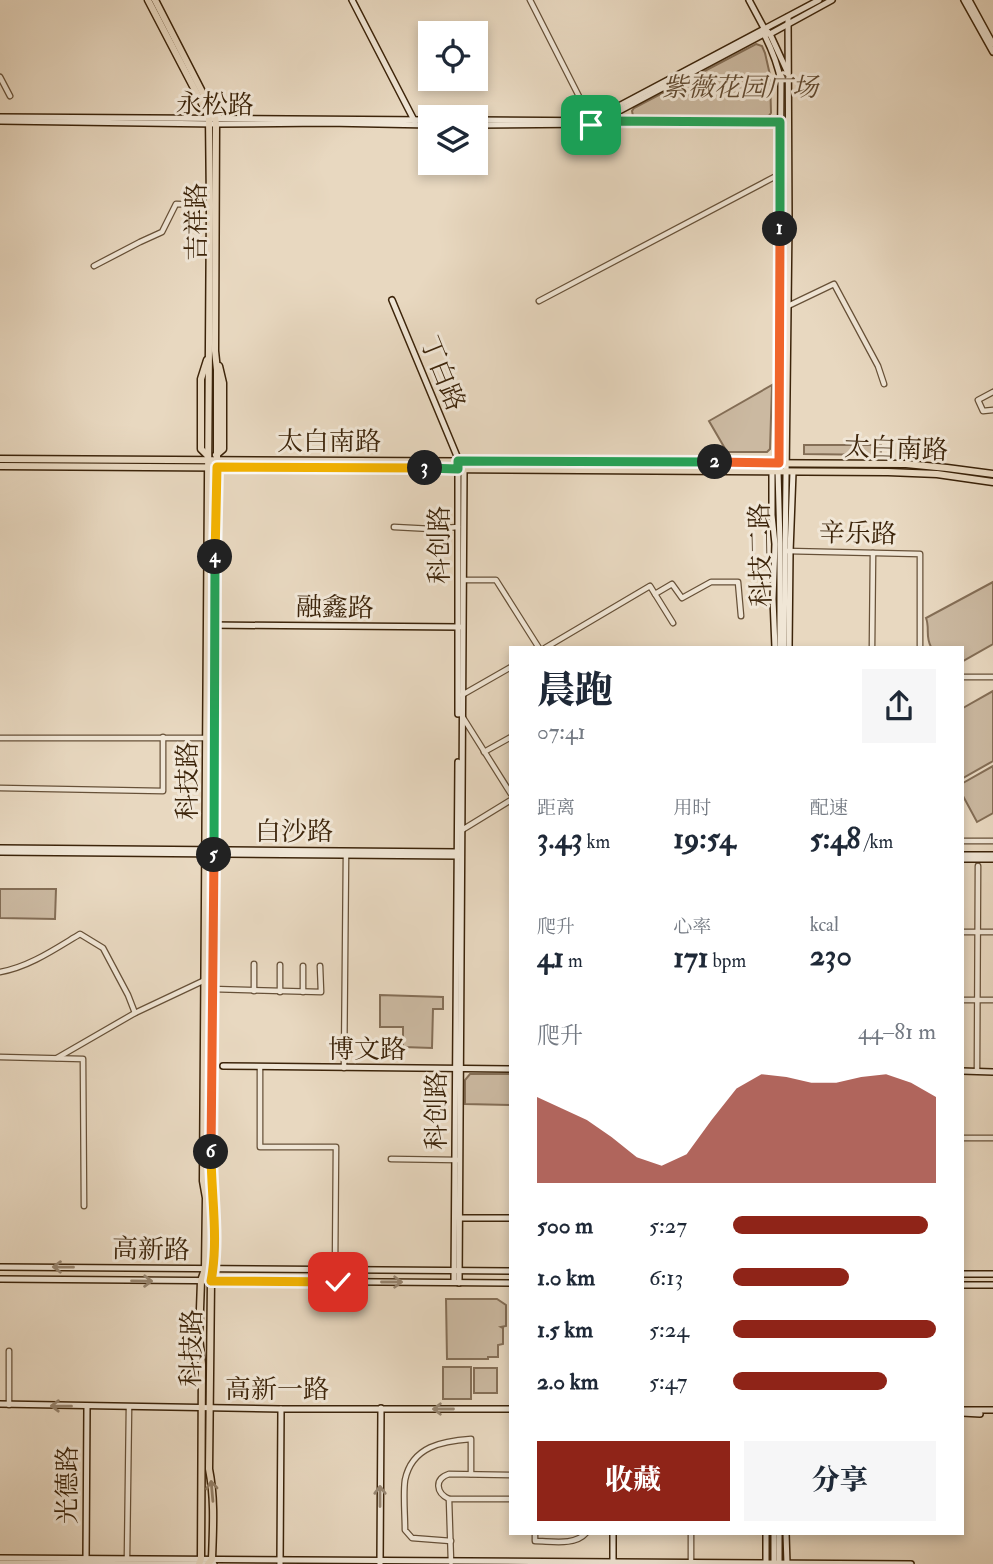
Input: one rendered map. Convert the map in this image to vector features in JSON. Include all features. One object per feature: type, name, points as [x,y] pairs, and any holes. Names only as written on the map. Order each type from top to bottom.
[{"type":"main road","name":"吉祥路","points":[[148,0],[212,121],[210,205],[212,355],[217,370],[216,461]]},
{"type":"main road","name":"吉祥路","points":[[155,0],[212,121],[212,355],[208,458]]},
{"type":"main road","name":"太白南路","points":[[0,459],[208,458],[216,461],[783,470],[937,474],[993,482]]},
{"type":"main road","name":"科技路","points":[[199,1562],[214,1203],[211,1180],[211,625],[208,458]]},
{"type":"main road","name":"太白南路","points":[[0,466],[207,467],[216,461]]},
{"type":"main road","name":"科技路","points":[[212,1562],[213,1490],[209,1469],[200,1337],[201,1281],[205,1269],[205,980],[210,852],[206,738],[216,461]]},
{"type":"main road","name":"太白南路","points":[[460,466],[779,463],[783,470]]},
{"type":"main road","name":"太白南路","points":[[783,470],[906,464],[993,474]]},
{"type":"street","points":[[530,0],[591,122]]},
{"type":"street","points":[[750,0],[789,75]]},
{"type":"street","points":[[602,122],[819,0]]},
{"type":"street","points":[[766,32],[788,24],[832,0]]},
{"type":"street","points":[[967,0],[993,44]]},
{"type":"street","points":[[967,0],[993,52]]},
{"type":"street","points":[[355,1],[415,122]]},
{"type":"street","points":[[782,646],[772,514],[783,470],[788,306],[788,17]]},
{"type":"street","points":[[766,32],[781,82],[779,463]]},
{"type":"street","points":[[0,77],[10,96]]},
{"type":"street","name":"永松路","points":[[0,119],[415,122]]},
{"type":"street","points":[[488,122],[789,122]]},
{"type":"street","points":[[539,301],[780,174]]},
{"type":"street","points":[[94,266],[162,232],[176,204],[210,205]]},
{"type":"street","points":[[788,306],[834,284],[878,366],[884,384]]},
{"type":"street","name":"丁白路","points":[[392,300],[460,466]]},
{"type":"street","points":[[993,392],[978,400],[983,411],[993,410]]},
{"type":"street","name":"科创路","points":[[459,854],[462,830],[458,527],[460,466]]},
{"type":"street","name":"科创路","points":[[457,1283],[461,627],[464,580],[460,466]]},
{"type":"street","name":"科技二路","points":[[782,646],[788,551],[783,470]]},
{"type":"street","points":[[394,527],[458,527]]},
{"type":"street","name":"辛乐路","points":[[788,551],[920,554],[920,646]]},
{"type":"street","points":[[873,552],[873,646]]},
{"type":"street","points":[[464,580],[496,580],[538,646]]},
{"type":"street","points":[[655,594],[672,584],[682,598],[711,582],[738,582],[741,616]]},
{"type":"street","points":[[548,646],[650,586],[673,623]]},
{"type":"street","name":"融鑫路","points":[[211,625],[461,627]]},
{"type":"street","points":[[462,695],[509,668]]},
{"type":"street","points":[[964,677],[993,677]]},
{"type":"street","points":[[461,716],[509,791]]},
{"type":"street","points":[[0,789],[163,790],[163,737]]},
{"type":"street","points":[[0,738],[206,738]]},
{"type":"street","points":[[484,752],[509,738]]},
{"type":"street","points":[[462,830],[509,801]]},
{"type":"street","points":[[964,841],[993,841]]},
{"type":"street","name":"白沙路","points":[[0,850],[459,854]]},
{"type":"street","points":[[344,1068],[346,853]]},
{"type":"street","points":[[964,857],[993,857]]},
{"type":"street","points":[[977,1071],[978,866]]},
{"type":"street","points":[[964,932],[993,932]]},
{"type":"street","points":[[0,972],[16,969],[80,934],[103,948],[135,1013]]},
{"type":"street","points":[[254,964],[254,991]]},
{"type":"street","points":[[280,965],[280,992]]},
{"type":"street","points":[[303,966],[303,992]]},
{"type":"street","points":[[212,989],[321,992],[320,966]]},
{"type":"street","points":[[56,1058],[135,1013],[205,980]]},
{"type":"street","points":[[964,1000],[993,1000]]},
{"type":"street","points":[[0,1057],[83,1059],[84,1206]]},
{"type":"street","name":"博文路","points":[[223,1066],[509,1069]]},
{"type":"street","points":[[260,1067],[260,1147],[336,1147],[335,1270]]},
{"type":"street","points":[[964,1071],[993,1072]]},
{"type":"street","points":[[964,1138],[993,1138]]},
{"type":"street","points":[[391,1160],[457,1160]]},
{"type":"street","name":"科创路","points":[[457,1160],[457,1272]]},
{"type":"street","points":[[459,1218],[509,1218]]},
{"type":"street","name":"高新路","points":[[0,1267],[509,1272]]},
{"type":"street","points":[[964,1274],[993,1274]]},
{"type":"street","name":"高新路","points":[[0,1279],[509,1283]]},
{"type":"street","points":[[964,1285],[993,1285]]},
{"type":"street","points":[[9,1351],[9,1405]]},
{"type":"street","name":"高新一路","points":[[0,1405],[509,1409]]},
{"type":"street","name":"光德路","points":[[86,1561],[87,1406]]},
{"type":"street","points":[[127,1558],[129,1407]]},
{"type":"street","points":[[380,1563],[381,1408]]},
{"type":"street","points":[[280,1562],[281,1409]]},
{"type":"street","points":[[964,1412],[993,1412]]},
{"type":"street","points":[[451,1541],[412,1538],[405,1530],[405,1480],[410,1467],[421,1453],[437,1444],[471,1439],[471,1474]]},
{"type":"street","points":[[509,1475],[449,1474],[441,1478],[438,1484],[439,1491],[449,1499],[509,1499]]},
{"type":"street","points":[[449,1499],[451,1562]]},
{"type":"street","points":[[535,1535],[535,1541],[576,1541],[584,1535]]},
{"type":"street","points":[[613,1535],[613,1563]]},
{"type":"street","points":[[691,1535],[691,1563]]},
{"type":"street","points":[[766,1535],[766,1563]]},
{"type":"street","points":[[776,1535],[780,1563]]},
{"type":"street","points":[[780,1563],[786,1535]]},
{"type":"street","points":[[0,1560],[8,1563],[127,1558],[199,1562]]},
{"type":"street","points":[[0,1560],[911,1564]]},
{"type":"green space","name":"紫薇花园广场","points":[[756,44],[762,46],[770,75],[771,113],[767,118],[636,119],[633,116],[634,108]]},
{"type":"green space","points":[[772,385],[770,449],[767,452],[727,452],[709,421]]},
{"type":"green space","points":[[804,445],[881,445],[881,455],[804,454]]},
{"type":"green space","points":[[993,582],[993,644],[964,660],[964,646],[931,646],[926,618]]},
{"type":"green space","points":[[993,691],[993,761],[964,777],[964,707]]},
{"type":"green space","points":[[993,766],[993,813],[977,822],[964,798],[964,782]]},
{"type":"green space","points":[[0,889],[56,889],[55,919],[0,918]]},
{"type":"green space","points":[[380,995],[443,997],[443,1009],[433,1009],[432,1048],[403,1047],[403,1027],[380,1027]]},
{"type":"green space","points":[[470,1074],[509,1074],[509,1105],[465,1104],[465,1080]]},
{"type":"green space","points":[[446,1299],[497,1299],[506,1305],[506,1326],[501,1327],[503,1344],[498,1345],[498,1357],[447,1359]]},
{"type":"green space","points":[[443,1367],[471,1367],[471,1399],[443,1399]]},
{"type":"green space","points":[[474,1368],[497,1368],[497,1393],[474,1393]]},
{"type":"route","points":[[338,1282],[211,1281],[214,1262],[211,1116],[217,467],[458,469],[458,461],[779,463],[780,122],[606,121],[591,125]]}]
